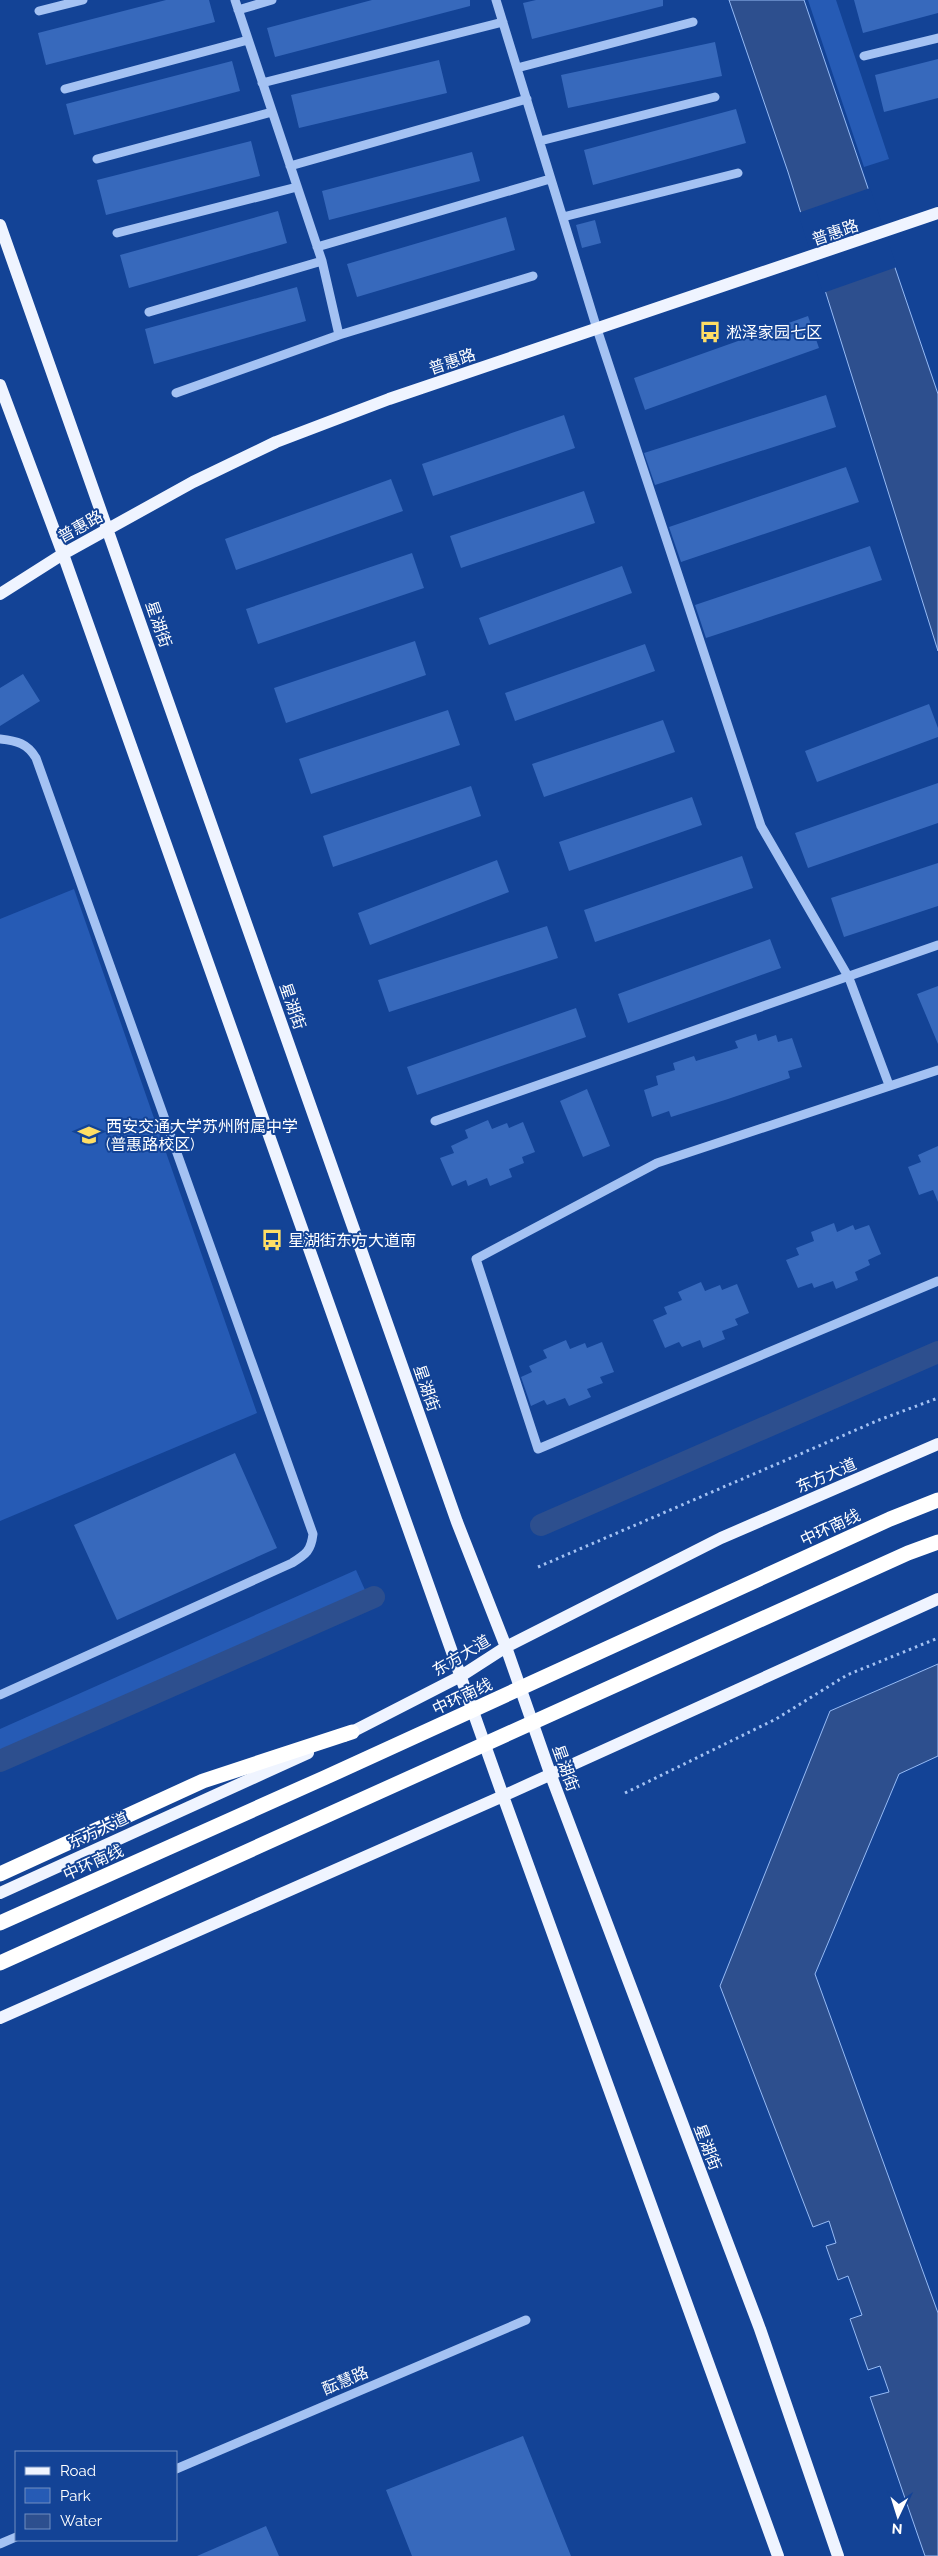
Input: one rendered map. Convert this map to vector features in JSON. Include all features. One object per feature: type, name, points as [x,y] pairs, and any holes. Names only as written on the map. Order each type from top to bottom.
[{"type":"highway","name":"中环南线","points":[[0,1923],[324,1778],[890,1519],[938,1500]]},
{"type":"highway","points":[[0,1963],[908,1553],[938,1542]]},
{"type":"highway","points":[[0,1874],[203,1781],[352,1732]]},
{"type":"main road","name":"普惠路","points":[[0,594],[63,554],[193,482],[276,442],[389,399],[938,213]]},
{"type":"main road","name":"星湖街","points":[[0,226],[109,529],[457,1522],[506,1647],[550,1773],[760,2329],[838,2556]]},
{"type":"main road","points":[[0,385],[63,554],[503,1796],[778,2556]]},
{"type":"main road","name":"东方大道","points":[[0,1893],[352,1732],[461,1676],[506,1647],[721,1538],[938,1444]]},
{"type":"main road","points":[[0,2018],[503,1796],[938,1598]]},
{"type":"street","points":[[39,11],[84,0]]},
{"type":"street","points":[[235,0],[322,261],[339,335]]},
{"type":"street","points":[[238,10],[272,0]]},
{"type":"street","points":[[496,0],[597,329],[761,826],[850,978],[889,1085]]},
{"type":"street","points":[[262,83],[503,22]]},
{"type":"street","points":[[517,68],[692,22]]},
{"type":"street","points":[[864,56],[938,38]]},
{"type":"street","points":[[65,89],[248,40]]},
{"type":"street","points":[[540,141],[715,97]]},
{"type":"street","points":[[290,166],[527,99]]},
{"type":"street","points":[[97,159],[272,112]]},
{"type":"street","points":[[563,217],[738,173]]},
{"type":"street","points":[[317,247],[550,178]]},
{"type":"street","points":[[117,233],[296,187]]},
{"type":"street","points":[[149,312],[322,261]]},
{"type":"street","points":[[176,393],[339,335],[532,276]]},
{"type":"street","points":[[0,739],[17,741],[30,747],[36,758],[313,1534],[311,1546],[303,1556],[292,1563],[0,1695]]},
{"type":"street","points":[[435,1121],[850,978],[938,945]]},
{"type":"street","points":[[938,1070],[657,1163],[476,1259],[538,1449],[938,1281]]},
{"type":"street","name":"酝慧路","points":[[178,2468],[526,2320]]},
{"type":"street","points":[[0,2544],[15,2537]]},
{"type":"path","points":[[538,1567],[879,1420],[938,1398]]},
{"type":"path","points":[[624,1793],[776,1719],[847,1675],[938,1638]]},
{"type":"green space","points":[[808,0],[836,0],[889,159],[864,167]]},
{"type":"green space","points":[[74,889],[257,1413],[0,1521],[0,919]]},
{"type":"green space","points":[[356,1570],[365,1590],[0,1751],[0,1729]]},
{"type":"water","points":[[729,0],[804,0],[938,394],[938,651],[788,172]]},
{"type":"water","points":[[938,1664],[938,1756],[899,1774],[815,1974],[938,2313],[938,2556],[925,2556],[870,2397],[889,2392],[880,2366],[868,2370],[850,2319],[862,2315],[848,2276],[838,2280],[826,2246],[836,2243],[829,2221],[813,2227],[720,1986],[830,1711]]},
{"type":"pier","points":[[870,188],[897,267],[823,293],[798,213]]},
{"type":"building","points":[[166,0],[209,0],[215,22],[46,65],[38,33]]},
{"type":"building","points":[[372,0],[470,0],[470,6],[275,57],[267,28]]},
{"type":"building","points":[[536,0],[663,0],[663,6],[532,39],[523,3]]},
{"type":"building","points":[[854,0],[938,0],[938,13],[863,33]]},
{"type":"building","points":[[715,42],[722,76],[568,108],[561,75]]},
{"type":"building","points":[[938,59],[938,98],[884,112],[875,75]]},
{"type":"building","points":[[439,60],[447,93],[299,128],[291,95]]},
{"type":"building","points":[[232,61],[240,91],[74,135],[66,104]]},
{"type":"building","points":[[736,109],[746,143],[593,185],[584,150]]},
{"type":"building","points":[[251,141],[260,176],[106,215],[97,180]]},
{"type":"building","points":[[472,152],[480,181],[329,220],[322,191]]},
{"type":"building","points":[[278,211],[287,243],[129,288],[120,255]]},
{"type":"building","points":[[506,217],[515,250],[357,297],[347,264]]},
{"type":"building","points":[[595,220],[601,243],[582,248],[576,225]]},
{"type":"building","points":[[297,287],[306,321],[154,364],[145,329]]},
{"type":"building","points":[[808,316],[819,348],[645,410],[634,378]]},
{"type":"building","points":[[826,395],[836,427],[655,485],[644,453]]},
{"type":"building","points":[[564,415],[575,448],[433,496],[422,464]]},
{"type":"building","points":[[846,467],[859,502],[681,562],[669,527]]},
{"type":"building","points":[[391,479],[403,511],[236,570],[225,539]]},
{"type":"building","points":[[584,491],[595,523],[461,568],[450,536]]},
{"type":"building","points":[[870,546],[882,580],[706,638],[695,605]]},
{"type":"building","points":[[412,553],[424,588],[258,644],[246,609]]},
{"type":"building","points":[[622,566],[632,593],[489,645],[479,618]]},
{"type":"building","points":[[415,641],[426,675],[286,723],[274,688]]},
{"type":"building","points":[[645,644],[655,671],[515,721],[505,693]]},
{"type":"building","points":[[23,674],[40,701],[0,726],[0,688]]},
{"type":"building","points":[[929,704],[938,728],[938,737],[817,782],[805,751]]},
{"type":"building","points":[[448,710],[460,745],[311,794],[299,759]]},
{"type":"building","points":[[663,720],[675,752],[544,797],[532,764]]},
{"type":"building","points":[[938,783],[938,823],[808,868],[795,833]]},
{"type":"building","points":[[471,786],[481,816],[333,867],[323,836]]},
{"type":"building","points":[[692,797],[702,825],[569,871],[559,842]]},
{"type":"building","points":[[742,856],[753,888],[595,942],[584,910]]},
{"type":"building","points":[[497,860],[509,892],[370,945],[358,913]]},
{"type":"building","points":[[938,863],[938,906],[844,937],[831,898]]},
{"type":"building","points":[[547,926],[558,958],[389,1012],[378,980]]},
{"type":"building","points":[[770,939],[781,968],[628,1023],[618,994]]},
{"type":"building","points":[[938,986],[938,1044],[917,994]]},
{"type":"building","points":[[576,1008],[586,1037],[417,1095],[407,1067]]},
{"type":"building","points":[[756,1034],[758,1041],[776,1035],[778,1042],[792,1038],[802,1067],[788,1071],[790,1078],[728,1099],[671,1117],[669,1111],[652,1117],[644,1090],[658,1085],[656,1076],[675,1070],[673,1063],[694,1056],[696,1061],[738,1048],[735,1041]]},
{"type":"building","points":[[587,1089],[610,1146],[583,1157],[560,1101]]},
{"type":"building","points":[[488,1120],[492,1129],[507,1123],[509,1128],[523,1122],[535,1152],[522,1157],[524,1163],[509,1169],[512,1177],[490,1186],[487,1178],[468,1186],[466,1180],[452,1186],[440,1158],[454,1153],[451,1146],[468,1138],[465,1130]]},
{"type":"building","points":[[938,1146],[938,1202],[933,1190],[919,1195],[908,1167],[921,1162],[918,1155]]},
{"type":"building","points":[[834,1223],[837,1232],[853,1225],[855,1230],[869,1225],[881,1254],[868,1260],[870,1265],[855,1272],[858,1280],[836,1289],[833,1281],[814,1288],[812,1283],[798,1288],[786,1260],[799,1255],[796,1248],[814,1241],[811,1232]]},
{"type":"building","points":[[701,1282],[705,1291],[720,1285],[722,1290],[737,1284],[749,1313],[735,1319],[738,1325],[722,1331],[725,1339],[703,1348],[700,1340],[682,1347],[679,1342],[665,1348],[653,1320],[667,1314],[664,1307],[682,1300],[678,1292]]},
{"type":"building","points":[[566,1340],[570,1349],[585,1343],[587,1348],[602,1342],[614,1372],[600,1377],[603,1383],[587,1389],[591,1397],[569,1406],[565,1398],[547,1405],[544,1400],[531,1406],[521,1377],[532,1372],[529,1366],[547,1358],[543,1350]]},
{"type":"building","points":[[235,1453],[277,1548],[117,1620],[74,1525]]},
{"type":"building","points":[[523,2436],[571,2556],[412,2556],[386,2490]]},
{"type":"building","points":[[266,2526],[279,2556],[197,2556]]},
{"type":"waterway","points":[[541,1525],[938,1352]]},
{"type":"waterway","points":[[0,1761],[374,1597]]},
{"type":"place","name":"淞泽家园七区","points":[[710,332]]},
{"type":"place","name":"西安交通大学苏州附属中学 (普惠路校区)","points":[[89,1135]]},
{"type":"place","name":"星湖街东方大道南","points":[[272,1240]]}]
